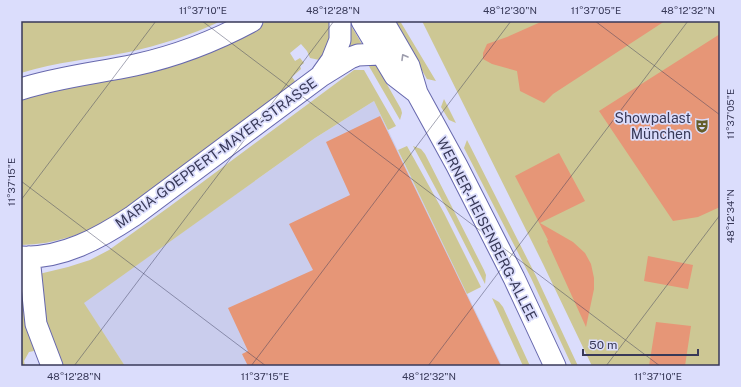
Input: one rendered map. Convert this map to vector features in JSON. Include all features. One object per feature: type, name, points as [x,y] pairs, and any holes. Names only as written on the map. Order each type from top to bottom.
[{"type":"street","points":[[21,89],[63,78],[135,65],[173,55],[227,34],[252,21]]},
{"type":"street","name":"MARIA-GOEPPERT-MAYER-STRASSE","points":[[321,76],[332,60],[340,40],[340,21]]},
{"type":"street","name":"WERNER-HEISENBERG-ALLEE","points":[[362,21],[395,76],[417,94]]},
{"type":"street","name":"WERNER-HEISENBERG-ALLEE","points":[[383,21],[409,66],[417,94],[457,166],[514,278],[555,366]]},
{"type":"street","name":"MARIA-GOEPPERT-MAYER-STRASSE","points":[[25,257],[46,256],[69,250],[90,242],[109,232],[133,216],[321,76],[350,58],[358,55],[381,54]]},
{"type":"street","points":[[25,257],[36,324],[52,366]]},
{"type":"shaded area","points":[[21,21],[221,21],[187,35],[141,49],[61,63],[21,73]]},
{"type":"shaded area","points":[[267,21],[334,21],[324,61],[310,58],[307,51],[301,44],[290,53],[295,61],[300,58],[304,63],[300,66],[301,69],[292,77],[297,84],[158,189],[116,217],[94,228],[71,237],[47,243],[21,245],[21,101],[32,96],[257,27]]},
{"type":"shaded area","points":[[393,21],[400,21],[436,81],[427,79]]},
{"type":"shaded area","points":[[422,21],[720,21],[720,366],[592,366]]},
{"type":"shaded area","points":[[349,22],[363,46],[345,53]]},
{"type":"shaded area","points":[[366,61],[376,66],[380,72],[401,109],[402,113],[400,120]]},
{"type":"shaded area","points":[[354,70],[364,70],[396,126],[388,130],[374,101],[315,138],[84,303],[125,366],[62,366],[50,337],[43,312],[39,274],[90,260],[109,250]]},
{"type":"shaded area","points":[[444,99],[456,123],[449,120],[441,107]]},
{"type":"shaded area","points":[[374,101],[502,366],[125,366],[83,303],[315,138]]},
{"type":"shaded area","points":[[467,140],[536,276],[578,366],[572,366],[531,278],[464,148]]},
{"type":"shaded area","points":[[407,146],[444,213],[481,287],[467,294],[398,150]]},
{"type":"shaded area","points":[[413,146],[421,149],[425,154],[484,270],[486,275],[485,284],[451,217]]},
{"type":"shaded area","points":[[21,275],[39,350],[29,352],[24,361],[25,366],[21,366]]},
{"type":"shaded area","points":[[492,298],[499,302],[503,307],[530,366],[523,366]]},
{"type":"building","points":[[543,21],[665,21],[553,94],[544,103],[520,91],[517,71],[492,64],[483,59],[483,53],[487,44]]},
{"type":"building","points":[[720,34],[720,207],[698,217],[673,221],[599,111]]},
{"type":"building","points":[[380,116],[501,366],[248,366],[242,354],[248,351],[228,308],[313,270],[289,224],[350,195],[326,142]]},
{"type":"building","points":[[559,153],[585,201],[540,223],[573,242],[585,253],[591,264],[594,278],[594,289],[586,327],[547,241],[548,240],[515,176]]},
{"type":"building","points":[[648,256],[693,265],[688,289],[644,281]]},
{"type":"building","points":[[656,322],[691,326],[685,366],[649,366]]},
{"type":"place","name":"Showpalast München","points":[[702,126]]}]
